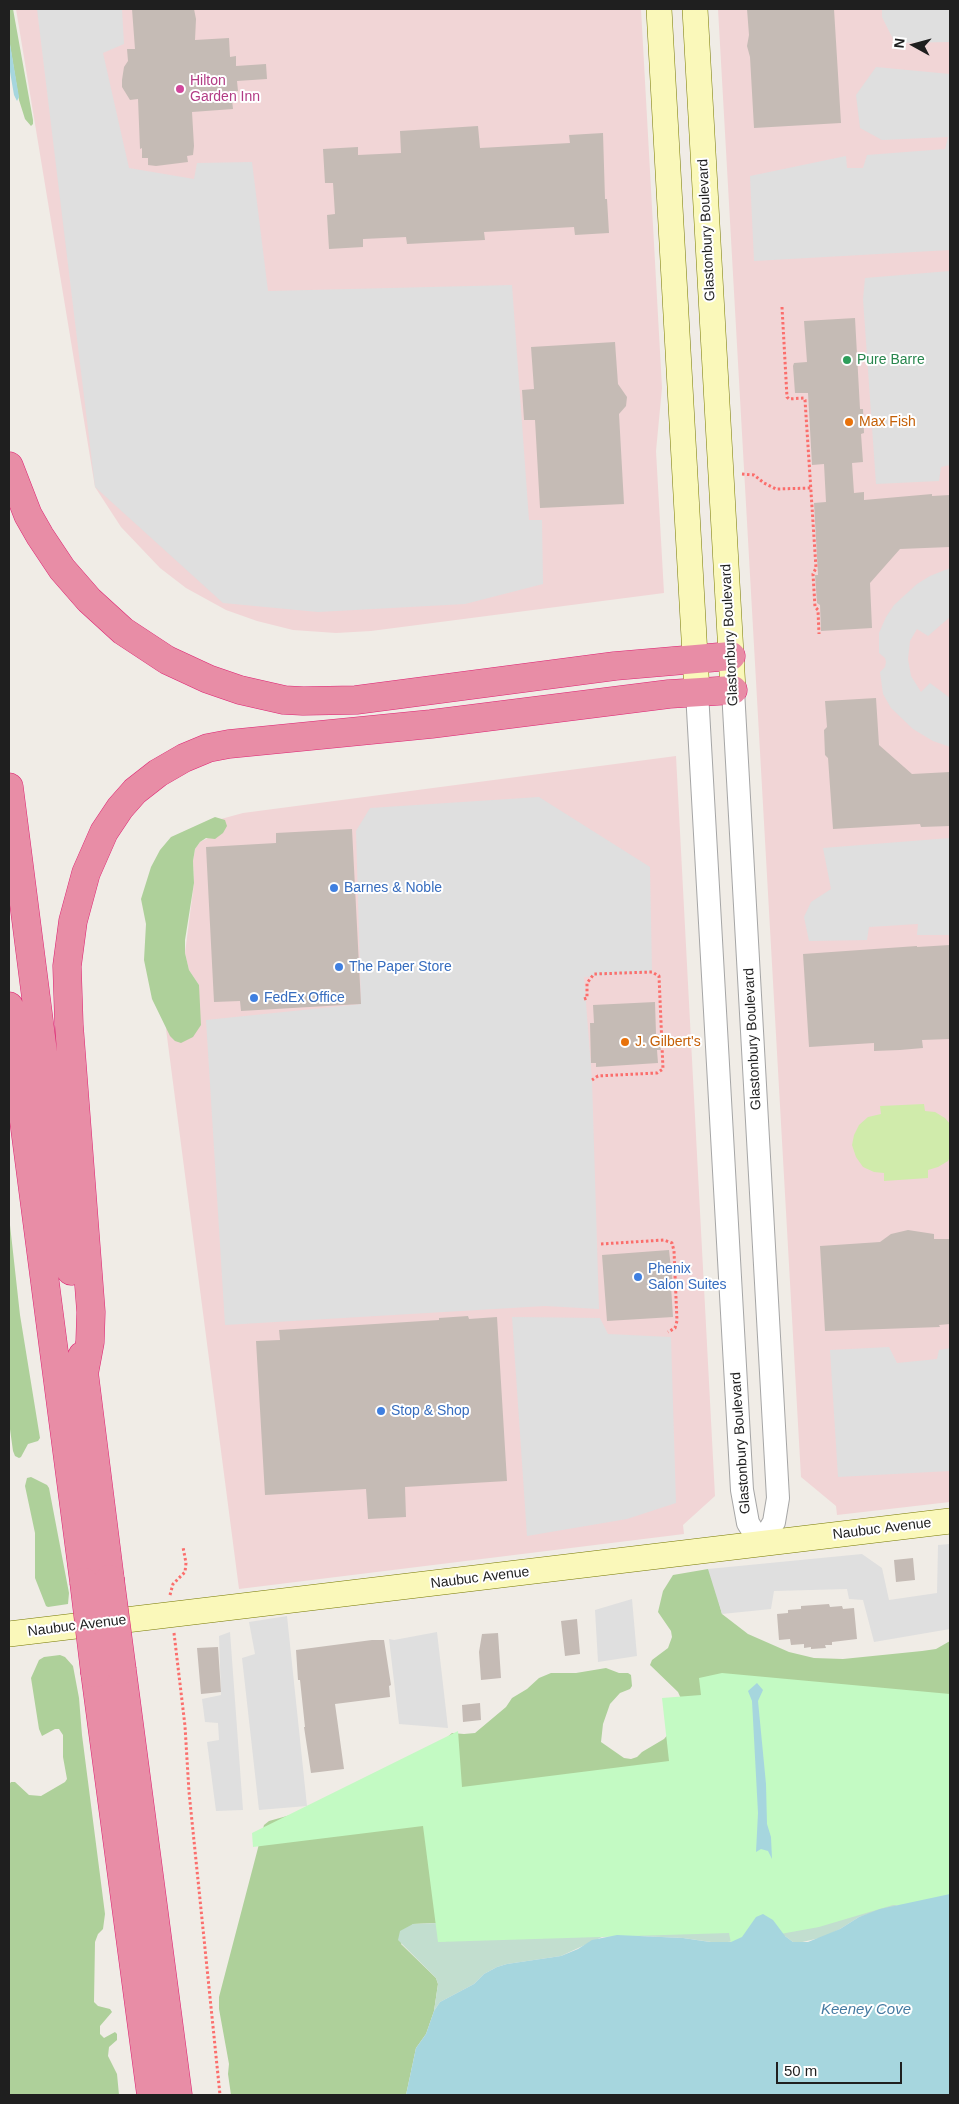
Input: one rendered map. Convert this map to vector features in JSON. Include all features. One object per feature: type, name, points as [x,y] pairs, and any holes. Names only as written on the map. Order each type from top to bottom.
[{"type":"highway","points":[[9,466],[28,515],[43,541],[71,580],[94,605],[130,636],[167,660],[208,679],[240,690],[276,698],[303,701],[356,700],[607,668],[731,656]]},
{"type":"highway","points":[[84,1374],[90,1342],[91,1312],[69,1026],[67,966],[73,921],[86,873],[104,832],[125,803],[142,785],[167,767],[194,753],[220,746],[431,724],[697,692],[733,690]]},
{"type":"highway","points":[[9,787],[178,2095]]},
{"type":"highway","points":[[9,1006],[13,1062],[152,2095]]},
{"type":"main road","name":"Glastonbury Boulevard","points":[[659,9],[697,692]]},
{"type":"main road","name":"Glastonbury Boulevard","points":[[695,9],[733,690]]},
{"type":"main road","points":[[675,292],[711,290]]},
{"type":"main road","name":"Naubuc Avenue","points":[[9,1634],[950,1521]]},
{"type":"street","name":"Glastonbury Boulevard","points":[[697,692],[743,1501],[748,1523],[761,1544],[774,1522],[778,1498],[733,690]]},
{"type":"street","points":[[722,1136],[758,1134]]},
{"type":"street","points":[[724,1170],[760,1168]]},
{"type":"path","points":[[782,307],[787,397],[789,399],[804,398],[805,400],[816,568],[813,574],[819,634]]},
{"type":"path","points":[[742,474],[754,475],[776,489],[811,488]]},
{"type":"path","points":[[584,1000],[587,998],[586,983],[594,974],[652,972],[659,976],[663,1069],[657,1073],[598,1076],[592,1080]]},
{"type":"path","points":[[601,1244],[664,1240],[672,1243],[677,1321],[675,1328],[668,1332]]},
{"type":"path","points":[[183,1547],[186,1563],[185,1572],[173,1584],[170,1590],[185,1726],[189,1792],[220,2095]]},
{"type":"shaded area","points":[[16,9],[641,9],[662,388],[656,451],[664,593],[371,631],[336,633],[293,630],[257,621],[226,610],[186,588],[160,568],[121,527],[95,487]]},
{"type":"shaded area","points":[[37,9],[122,9],[124,44],[103,53],[129,168],[194,179],[197,163],[252,162],[268,291],[512,285],[529,520],[542,520],[543,584],[465,604],[318,612],[223,603],[95,487]]},
{"type":"shaded area","points":[[718,9],[950,9],[950,1502],[837,1515],[836,1506],[801,1477]]},
{"type":"shaded area","points":[[882,9],[950,9],[950,42],[895,43],[882,17]]},
{"type":"shaded area","points":[[876,67],[950,74],[950,250],[754,261],[750,176],[846,156],[847,168],[863,168],[867,155],[945,149],[948,137],[882,140],[860,128],[856,95]]},
{"type":"shaded area","points":[[950,271],[950,465],[941,467],[939,481],[876,484],[863,299],[865,278]]},
{"type":"shaded area","points":[[950,568],[950,617],[928,636],[917,629],[910,641],[908,659],[911,676],[921,692],[930,683],[950,698],[950,747],[933,741],[913,729],[891,708],[883,694],[880,672],[885,667],[886,662],[885,658],[879,653],[879,633],[894,605],[917,584],[930,576]]},
{"type":"shaded area","points":[[676,756],[715,1496],[683,1525],[684,1534],[239,1589],[166,1029],[199,985],[189,970],[185,953],[194,883],[193,861],[195,849],[200,842],[210,837],[221,819],[243,813]]},
{"type":"shaded area","points":[[539,797],[650,867],[652,972],[584,977],[592,1080],[599,1309],[545,1306],[225,1325],[206,1020],[361,1004],[356,831],[370,808]]},
{"type":"shaded area","points":[[950,838],[950,935],[917,935],[918,924],[869,927],[867,940],[809,941],[804,917],[811,902],[831,889],[823,848]]},
{"type":"shaded area","points":[[512,1317],[600,1318],[608,1334],[671,1337],[676,1503],[627,1519],[527,1536]]},
{"type":"shaded area","points":[[889,1347],[897,1363],[937,1359],[939,1350],[950,1348],[950,1471],[838,1477],[830,1350]]},
{"type":"shaded area","points":[[950,1544],[950,1629],[874,1642],[863,1600],[849,1599],[847,1589],[774,1591],[771,1609],[722,1614],[708,1569],[862,1554],[882,1568],[889,1600],[937,1593],[938,1545]]},
{"type":"shaded area","points":[[632,1599],[637,1656],[598,1662],[595,1610]]},
{"type":"shaded area","points":[[287,1616],[307,1806],[259,1810],[242,1658],[255,1654],[249,1622]]},
{"type":"shaded area","points":[[230,1632],[243,1810],[216,1811],[207,1742],[219,1740],[218,1723],[205,1722],[202,1699],[221,1695],[219,1636]]},
{"type":"shaded area","points":[[437,1632],[448,1728],[399,1724],[389,1639],[394,1640]]},
{"type":"green space","points":[[9,9],[13,9],[33,120],[31,126],[25,119],[19,100],[10,45]]},
{"type":"green space","points":[[215,817],[225,820],[227,826],[223,833],[215,839],[206,838],[195,849],[193,861],[194,883],[185,940],[185,953],[189,970],[199,985],[201,1025],[193,1037],[181,1043],[175,1041],[170,1036],[152,999],[144,960],[146,924],[141,899],[151,867],[160,850],[171,837]]},
{"type":"green space","points":[[924,1104],[925,1111],[935,1112],[945,1118],[950,1124],[950,1157],[948,1161],[928,1170],[928,1178],[884,1181],[884,1173],[874,1172],[863,1167],[856,1157],[852,1145],[859,1125],[868,1117],[881,1114],[880,1106]]},
{"type":"green space","points":[[9,1216],[20,1315],[40,1438],[38,1441],[28,1444],[19,1458],[15,1456],[13,1451],[9,1422]]},
{"type":"green space","points":[[31,1477],[47,1485],[49,1488],[69,1593],[68,1604],[46,1606],[35,1578],[35,1533],[25,1486],[27,1478]]},
{"type":"green space","points":[[711,1570],[722,1614],[748,1634],[789,1652],[814,1658],[843,1659],[936,1649],[950,1641],[950,1827],[752,1732],[436,1923],[413,1924],[401,1944],[436,1978],[438,1984],[434,2011],[426,2034],[416,2048],[406,2095],[231,2095],[228,2074],[229,2064],[219,2009],[219,1997],[264,1825],[269,1821],[294,1814],[429,1753],[452,1733],[475,1733],[506,1707],[512,1698],[527,1689],[539,1678],[551,1673],[576,1673],[606,1668],[631,1675],[632,1686],[630,1689],[620,1693],[610,1704],[603,1724],[601,1742],[624,1758],[631,1759],[637,1757],[664,1739],[670,1732],[682,1701],[678,1692],[650,1665],[652,1660],[668,1648],[672,1637],[671,1631],[658,1612],[663,1591],[673,1575]]},
{"type":"green space","points":[[60,1655],[65,1657],[73,1666],[79,1698],[105,1914],[103,1929],[98,1934],[95,1942],[94,2002],[98,2006],[110,2009],[112,2012],[100,2026],[100,2034],[104,2038],[115,2032],[117,2034],[117,2040],[109,2047],[108,2056],[117,2074],[119,2095],[9,2095],[9,1785],[11,1782],[15,1782],[29,1795],[41,1796],[67,1779],[63,1757],[63,1735],[59,1729],[55,1729],[42,1736],[39,1729],[31,1678],[39,1660],[44,1657]]},
{"type":"green space","points":[[722,1673],[950,1694],[950,1908],[893,1905],[819,1927],[731,1943],[729,1933],[438,1942],[423,1826],[253,1847],[252,1833],[458,1731],[462,1787],[669,1761],[662,1698],[701,1695],[699,1678]]},
{"type":"green space","points":[[902,1904],[859,1917],[824,1937],[798,1943],[785,1936],[718,1943],[683,1938],[617,1935],[602,1937],[561,1956],[497,1967],[484,1974],[474,1984],[440,2002],[434,2011],[438,1984],[436,1978],[398,1940],[400,1931],[413,1924]]},
{"type":"water","points":[[9,38],[19,97],[17,101],[14,95],[9,66]]},
{"type":"water","points":[[757,1683],[763,1690],[758,1701],[766,1784],[767,1824],[771,1837],[772,1859],[768,1851],[761,1849],[756,1852],[758,1813],[752,1701],[748,1691]]},
{"type":"water","name":"Keeney Cove","points":[[950,1894],[950,2095],[406,2095],[416,2048],[426,2034],[434,2011],[440,2002],[474,1984],[484,1974],[497,1967],[561,1956],[578,1949],[592,1940],[617,1935],[731,1942],[742,1937],[756,1917],[763,1914],[773,1920],[785,1936],[793,1942],[808,1942],[840,1929],[859,1917],[880,1909]]},
{"type":"building","name":"Hilton Garden Inn","points":[[132,9],[194,9],[196,19],[195,40],[229,38],[230,57],[236,56],[236,66],[266,64],[267,79],[237,81],[238,91],[231,91],[233,109],[192,112],[194,146],[193,155],[187,156],[188,162],[156,166],[148,165],[148,158],[142,158],[138,99],[130,100],[122,87],[124,67],[128,61],[127,49],[135,49]]},
{"type":"building","points":[[747,9],[834,9],[841,123],[754,128],[750,57],[747,46],[749,35]]},
{"type":"building","points":[[478,126],[480,148],[570,143],[569,135],[603,133],[605,199],[607,199],[609,233],[575,235],[574,227],[484,232],[485,240],[407,244],[406,237],[363,239],[363,247],[329,249],[327,215],[335,214],[333,183],[325,183],[323,149],[358,147],[358,155],[401,153],[400,131]]},
{"type":"building","points":[[855,318],[860,409],[863,409],[864,433],[861,434],[863,462],[852,463],[854,493],[864,492],[864,500],[932,494],[932,496],[950,495],[950,547],[900,549],[870,583],[872,628],[821,631],[820,605],[817,603],[815,575],[818,575],[814,503],[826,502],[824,464],[812,465],[808,393],[795,393],[793,366],[794,363],[807,362],[804,321]]},
{"type":"building","points":[[615,342],[618,384],[627,397],[626,406],[619,414],[624,504],[540,508],[535,420],[524,420],[522,390],[534,389],[531,347]]},
{"type":"building","points":[[876,698],[879,745],[912,774],[950,772],[950,826],[921,827],[920,824],[833,829],[828,758],[825,755],[824,730],[827,727],[825,701]]},
{"type":"building","points":[[352,829],[361,1004],[241,1011],[240,1001],[214,1002],[206,847],[276,843],[276,833]]},
{"type":"building","points":[[950,945],[950,1039],[922,1040],[923,1048],[900,1050],[874,1051],[874,1043],[809,1047],[803,954]]},
{"type":"building","name":"J. Gilbert's","points":[[655,1002],[656,1034],[659,1034],[661,1050],[657,1050],[658,1063],[596,1067],[596,1063],[591,1063],[590,1023],[594,1023],[593,1005]]},
{"type":"building","points":[[908,1230],[934,1234],[934,1239],[950,1239],[950,1324],[939,1325],[940,1327],[825,1331],[820,1246],[880,1242],[891,1234]]},
{"type":"building","name":"Phenix Salon Suites","points":[[669,1250],[673,1286],[671,1286],[673,1317],[607,1321],[602,1255]]},
{"type":"building","name":"Stop & Shop","points":[[468,1316],[469,1319],[497,1317],[507,1481],[405,1487],[406,1517],[368,1519],[366,1489],[265,1495],[256,1341],[280,1340],[279,1330],[439,1320],[439,1318]]},
{"type":"building","points":[[913,1558],[915,1580],[896,1582],[894,1560]]},
{"type":"building","points":[[829,1604],[830,1607],[854,1608],[857,1639],[832,1642],[832,1645],[825,1645],[826,1648],[811,1649],[811,1647],[804,1648],[804,1644],[791,1645],[790,1639],[779,1640],[777,1614],[788,1613],[788,1610],[801,1609],[801,1606]]},
{"type":"building","points":[[577,1619],[580,1654],[565,1656],[561,1621]]},
{"type":"building","points":[[498,1633],[501,1678],[481,1680],[479,1652],[482,1634]]},
{"type":"building","points":[[384,1640],[391,1685],[389,1686],[390,1697],[335,1704],[344,1769],[311,1773],[304,1727],[300,1680],[298,1680],[296,1650]]},
{"type":"building","points":[[218,1647],[221,1692],[201,1694],[197,1648]]},
{"type":"building","points":[[480,1703],[481,1720],[463,1722],[462,1705]]},
{"type":"place","name":"Hilton Garden Inn","points":[[180,89]]},
{"type":"place","name":"Pure Barre","points":[[847,360]]},
{"type":"place","name":"Max Fish","points":[[849,422]]},
{"type":"place","name":"Barnes & Noble","points":[[334,888]]},
{"type":"place","name":"The Paper Store","points":[[339,967]]},
{"type":"place","name":"FedEx Office","points":[[254,998]]},
{"type":"place","name":"J. Gilbert's","points":[[625,1042]]},
{"type":"place","name":"Phenix Salon Suites","points":[[638,1277]]},
{"type":"place","name":"Stop & Shop","points":[[381,1411]]}]
